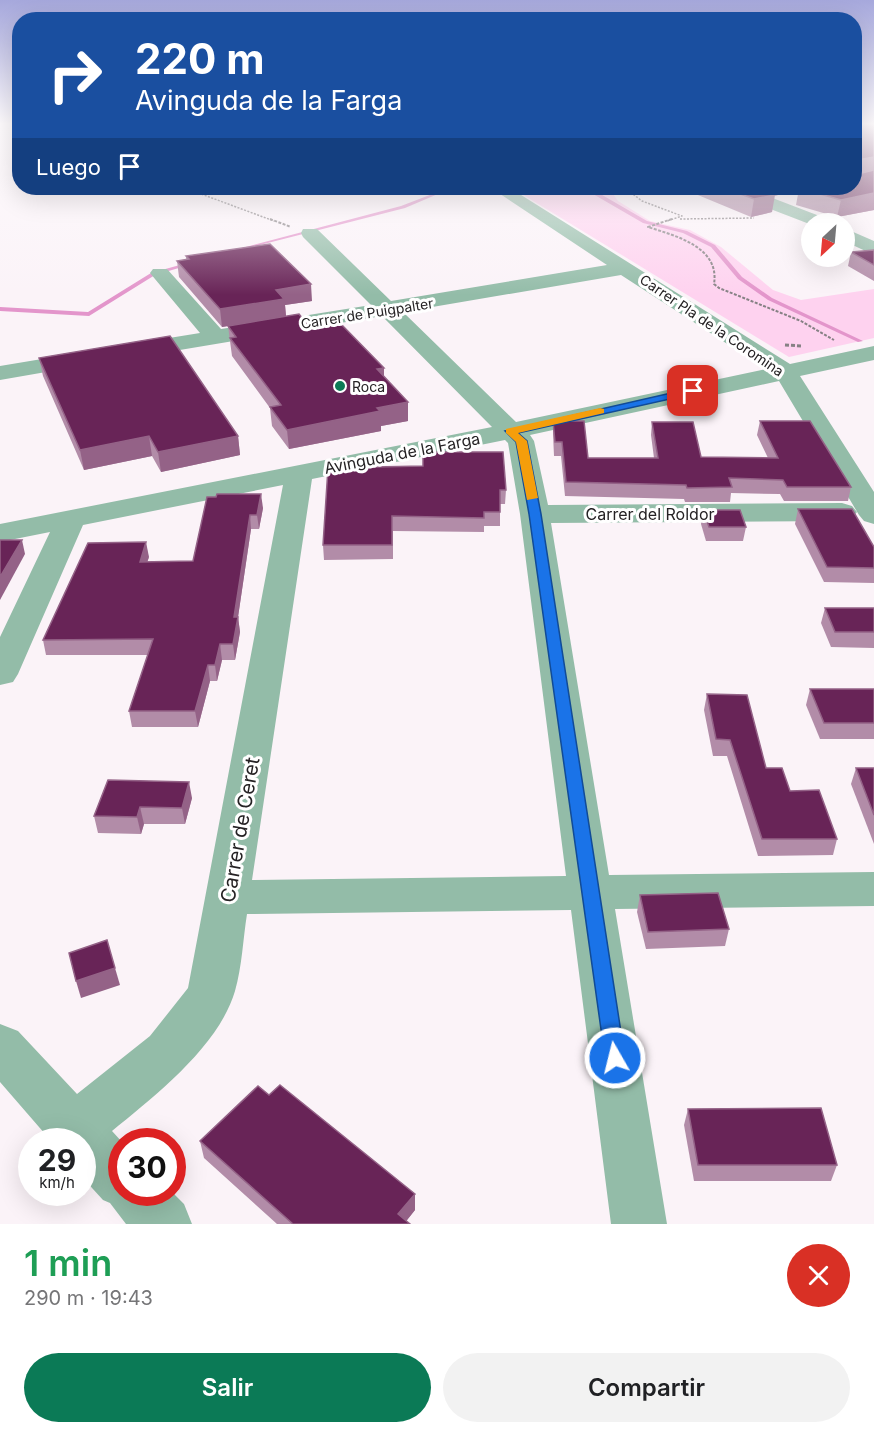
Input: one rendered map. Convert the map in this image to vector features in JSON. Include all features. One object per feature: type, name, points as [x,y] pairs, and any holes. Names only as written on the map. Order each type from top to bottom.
[{"type":"street","name":"Carrer Pla de la Coromina","points":[[509,195],[784,370],[873,514]]},
{"type":"street","points":[[752,195],[801,214]]},
{"type":"street","points":[[771,202],[804,195]]},
{"type":"street","points":[[310,232],[521,441],[535,514],[639,1224]]},
{"type":"street","points":[[855,239],[874,249]]},
{"type":"street","name":"Carrer de Puigpalter","points":[[0,373],[388,310],[627,268]]},
{"type":"street","points":[[160,273],[216,338]]},
{"type":"street","name":"Avinguda de la Farga","points":[[0,533],[510,431],[784,370],[868,354]]},
{"type":"street","name":"Carrer de Ceret","points":[[74,1128],[174,1047],[198,1017],[211,992],[229,897],[299,474]]},
{"type":"street","name":"Carrer del Roldor","points":[[535,514],[873,514]]},
{"type":"street","points":[[0,674],[71,518]]},
{"type":"street","points":[[229,897],[874,889]]},
{"type":"street","points":[[0,1046],[72,1128]]},
{"type":"street","points":[[96,1153],[108,1166]]},
{"type":"street","points":[[147,1206],[164,1224]]},
{"type":"path","points":[[205,195],[310,232]]},
{"type":"path","points":[[634,195],[642,201],[682,216],[676,219]]},
{"type":"path","points":[[755,218],[676,219],[652,225],[649,229],[680,237],[708,255],[714,264],[714,284],[719,288],[801,321],[868,354]]},
{"type":"shaded area","points":[[523,195],[614,195],[618,201],[650,221],[690,230],[721,247],[773,290],[801,300],[874,289],[874,338],[789,357]]},
{"type":"building","points":[[862,181],[874,181],[874,193],[841,200],[824,195],[862,195]]},
{"type":"building","points":[[743,195],[775,195],[754,199]]},
{"type":"building","points":[[270,244],[311,284],[276,290],[284,299],[220,309],[177,261],[189,259],[186,256]]},
{"type":"building","points":[[874,250],[874,265],[855,254],[855,252]]},
{"type":"building","points":[[299,314],[308,325],[332,321],[335,325],[341,324],[384,368],[377,369],[408,402],[377,408],[380,411],[287,430],[270,407],[281,405],[230,338],[236,337],[228,326]]},
{"type":"building","points":[[170,336],[238,436],[158,452],[149,436],[80,450],[39,358]]},
{"type":"building","points":[[553,421],[584,421],[588,458],[658,458],[652,422],[693,422],[701,457],[778,458],[760,421],[810,421],[851,487],[787,487],[783,480],[729,478],[732,487],[687,488],[686,485],[566,482],[562,442],[555,442]]},
{"type":"building","points":[[423,452],[503,452],[506,490],[500,490],[500,512],[484,512],[484,518],[392,516],[392,545],[323,545],[328,468],[423,466]]},
{"type":"building","points":[[217,494],[261,494],[257,515],[250,515],[234,617],[238,617],[233,644],[220,644],[215,665],[208,665],[195,711],[129,711],[153,639],[43,640],[88,543],[146,542],[140,562],[193,561],[207,497],[216,497]]},
{"type":"building","points":[[798,509],[852,509],[874,547],[874,568],[827,567]]},
{"type":"building","points":[[703,510],[740,510],[746,527],[709,527]]},
{"type":"building","points":[[0,540],[22,540],[0,577]]},
{"type":"building","points":[[825,608],[874,608],[874,632],[835,632]]},
{"type":"building","points":[[810,689],[874,689],[874,723],[824,723]]},
{"type":"building","points":[[707,694],[747,695],[766,768],[782,768],[790,791],[819,790],[837,839],[762,839],[730,740],[716,739]]},
{"type":"building","points":[[856,768],[874,768],[874,815]]},
{"type":"building","points":[[108,780],[189,782],[182,808],[140,807],[137,817],[94,816]]},
{"type":"building","points":[[718,893],[729,929],[648,932],[640,895]]},
{"type":"building","points":[[107,940],[115,968],[76,981],[69,953]]},
{"type":"building","points":[[280,1085],[415,1194],[398,1214],[410,1224],[293,1224],[200,1141],[258,1086],[269,1095]]},
{"type":"building","points":[[821,1108],[837,1165],[698,1165],[688,1109]]},
{"type":"waterway","points":[[240,249],[403,207],[433,195]]},
{"type":"waterway","points":[[598,195],[645,222],[685,232],[713,246],[740,278],[770,299],[860,341]]},
{"type":"waterway","points":[[0,309],[89,314],[153,274],[187,264]]},
{"type":"slow traffic","points":[[532,498],[521,441],[510,431],[600,411]]},
{"type":"place","name":"Roca","points":[[340,386]]},
{"type":"route","points":[[615,1058],[535,514],[521,441],[510,431],[693,391]]}]
